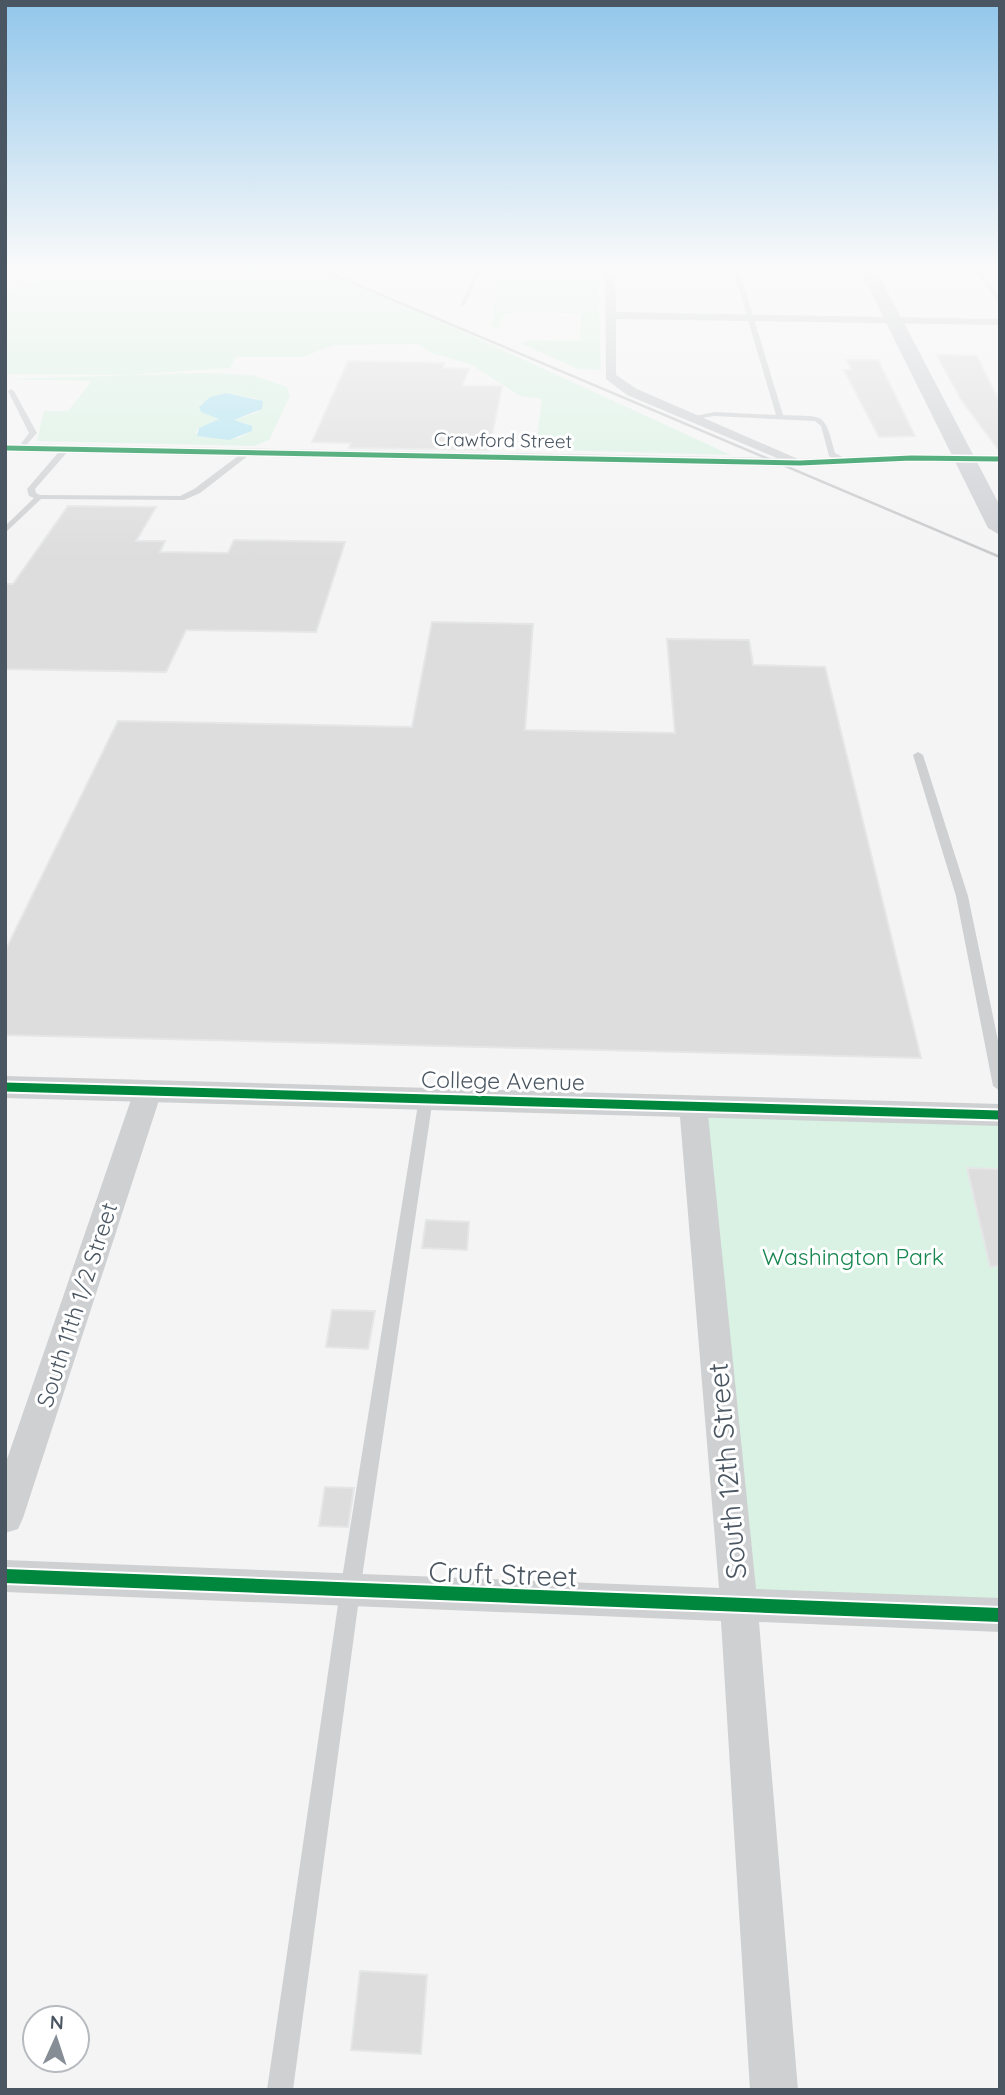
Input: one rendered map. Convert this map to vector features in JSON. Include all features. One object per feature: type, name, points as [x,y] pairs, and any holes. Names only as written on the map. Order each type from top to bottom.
[{"type":"main road","points":[[916,364],[1000,527]]},
{"type":"street","points":[[610,364],[610,376],[632,392],[800,463]]},
{"type":"street","name":"Crawford Street","points":[[5,448],[800,463],[1000,459]]},
{"type":"street","name":"College Avenue","points":[[5,1087],[1000,1115]]},
{"type":"street","name":"South 11th 1/2 Street","points":[[5,1518],[148,1091]]},
{"type":"street","name":"South 12th Street","points":[[693,1105],[739,1606],[774,2090]]},
{"type":"street","name":"Cruft Street","points":[[5,1576],[1000,1615]]},
{"type":"lane","points":[[765,364],[780,416]]},
{"type":"lane","points":[[11,391],[33,433],[22,448]]},
{"type":"lane","points":[[695,417],[714,414],[817,419],[824,425],[832,454],[845,462]]},
{"type":"lane","points":[[66,449],[31,489],[32,494],[39,497],[181,498],[197,491],[249,452]]},
{"type":"lane","points":[[5,531],[39,497]]},
{"type":"lane","points":[[918,755],[962,896],[1000,1086]]},
{"type":"lane","points":[[280,2090],[350,1591],[426,1098]]},
{"type":"green space","points":[[5,364],[232,364],[230,368],[128,375],[5,374]]},
{"type":"green space","points":[[470,364],[533,364],[731,455],[556,450],[553,438],[537,439],[542,399],[520,396]]},
{"type":"green space","points":[[566,364],[601,364],[601,370],[578,369]]},
{"type":"green space","points":[[207,373],[252,375],[287,387],[290,396],[269,440],[254,446],[37,441],[44,411],[68,411],[92,381],[5,379]],"holes":[[[226,393],[259,399],[258,412],[234,420],[247,424],[252,431],[239,438],[195,433],[199,428],[219,419],[199,407],[210,397]]]},
{"type":"green space","name":"Washington Park","points":[[693,1105],[1000,1115],[1000,1615],[739,1606]]},
{"type":"water","points":[[226,393],[263,401],[262,409],[234,420],[252,426],[252,431],[229,440],[197,436],[199,428],[219,419],[201,412],[199,407],[210,397]]},
{"type":"building","points":[[347,364],[444,364],[443,368],[469,369],[462,386],[502,386],[489,450],[349,448],[351,443],[312,442]]},
{"type":"building","points":[[849,364],[880,364],[915,436],[879,437],[844,370],[852,370]]},
{"type":"building","points":[[942,364],[981,364],[1000,403],[1000,452],[960,398]]},
{"type":"building","points":[[68,506],[156,507],[136,541],[165,541],[160,552],[228,553],[234,540],[345,542],[316,632],[186,630],[166,672],[5,669],[5,584],[13,584]]},
{"type":"building","points":[[432,622],[533,624],[525,730],[675,733],[667,639],[749,640],[753,665],[825,667],[921,1058],[5,1035],[5,951],[118,721],[412,727]]},
{"type":"building","points":[[967,1168],[1000,1169],[1000,1266],[990,1267]]},
{"type":"building","points":[[426,1220],[469,1222],[467,1250],[422,1248]]},
{"type":"building","points":[[332,1310],[375,1311],[368,1349],[326,1347]]},
{"type":"building","points":[[325,1487],[354,1488],[348,1527],[319,1526]]},
{"type":"building","points":[[360,1971],[427,1975],[421,2054],[351,2050]]},
{"type":"railway","points":[[544,364],[1000,557]]},
{"type":"cycle path","points":[[5,448],[800,463],[911,458],[1000,459]]},
{"type":"cycle path","points":[[5,1087],[1000,1115]]},
{"type":"cycle path","points":[[5,1576],[1000,1615]]}]
